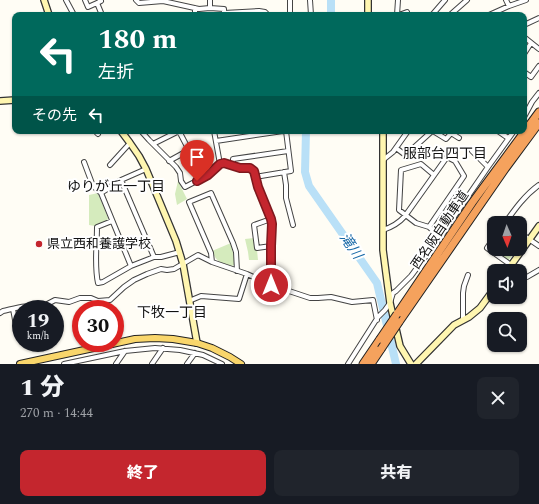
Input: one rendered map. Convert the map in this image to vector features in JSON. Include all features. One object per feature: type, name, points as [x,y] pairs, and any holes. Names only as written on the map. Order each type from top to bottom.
[{"type":"highway","name":"西名阪自動車道","points":[[527,128],[539,112]]},
{"type":"highway","name":"西名阪自動車道","points":[[371,364],[496,182],[539,123]]},
{"type":"highway","name":"西名阪自動車道","points":[[363,364],[477,197],[523,134]]},
{"type":"main road","points":[[20,364],[135,339],[156,338],[196,343],[212,348],[240,364]]},
{"type":"street","points":[[44,0],[48,12]]},
{"type":"street","points":[[66,0],[72,12]]},
{"type":"street","points":[[85,0],[88,7],[99,2],[101,12]]},
{"type":"street","points":[[136,0],[139,3],[163,1],[199,9],[224,9],[224,12]]},
{"type":"street","points":[[184,5],[185,0]]},
{"type":"street","points":[[210,0],[210,8]]},
{"type":"street","points":[[290,0],[290,12]]},
{"type":"street","points":[[310,0],[311,12]]},
{"type":"street","points":[[368,0],[368,12]]},
{"type":"street","points":[[398,0],[398,12]]},
{"type":"street","points":[[435,12],[445,0]]},
{"type":"street","points":[[453,12],[467,0]]},
{"type":"street","points":[[506,0],[509,6]]},
{"type":"street","points":[[496,12],[526,0]]},
{"type":"street","points":[[195,12],[196,8]]},
{"type":"street","points":[[247,12],[265,12]]},
{"type":"street","points":[[527,24],[539,18]]},
{"type":"street","points":[[527,40],[539,48]]},
{"type":"street","points":[[527,49],[531,43]]},
{"type":"street","points":[[527,74],[531,77],[539,66]]},
{"type":"street","points":[[527,111],[539,93]]},
{"type":"street","points":[[0,101],[12,100]]},
{"type":"street","points":[[123,134],[139,156],[146,169],[180,252],[196,343]]},
{"type":"street","points":[[144,134],[176,167],[180,173],[180,181],[185,187],[208,175],[220,164],[224,163],[240,168],[250,168],[254,171],[258,187],[272,224],[271,285]]},
{"type":"street","points":[[153,144],[173,134]]},
{"type":"street","points":[[181,134],[203,178]]},
{"type":"street","points":[[215,134],[220,164]]},
{"type":"street","points":[[216,141],[263,134]]},
{"type":"street","points":[[256,177],[291,171],[286,134]]},
{"type":"street","points":[[383,134],[383,230],[385,265],[390,303],[400,346],[411,364]]},
{"type":"street","points":[[383,160],[393,152],[406,134]]},
{"type":"street","points":[[396,148],[404,154],[429,134]]},
{"type":"street","points":[[439,134],[446,138],[450,134]]},
{"type":"street","points":[[454,134],[459,138]]},
{"type":"street","points":[[502,134],[508,138]]},
{"type":"street","points":[[348,364],[377,319],[390,303],[393,293],[411,276],[511,134]]},
{"type":"street","points":[[110,165],[130,143]]},
{"type":"street","points":[[169,161],[189,150]]},
{"type":"street","points":[[233,166],[233,159],[288,151]]},
{"type":"street","points":[[472,151],[488,167]]},
{"type":"street","points":[[383,230],[392,227],[405,216],[448,157],[455,162],[464,176],[429,227]]},
{"type":"street","points":[[84,162],[93,186],[101,193],[131,266]]},
{"type":"street","points":[[434,175],[421,164],[401,170],[399,210],[416,223],[429,227],[440,237]]},
{"type":"street","points":[[101,193],[121,180],[146,169]]},
{"type":"street","points":[[284,172],[286,198],[294,226]]},
{"type":"street","points":[[121,180],[154,257]]},
{"type":"street","points":[[511,216],[522,200],[539,184]]},
{"type":"street","points":[[212,262],[211,253],[189,202],[211,193],[233,243],[236,252],[237,271]]},
{"type":"street","points":[[271,219],[254,225],[256,248],[271,246]]},
{"type":"street","points":[[112,221],[97,227],[96,275],[98,283],[104,282],[131,266],[154,257],[161,257],[180,252]]},
{"type":"street","points":[[512,264],[539,226]]},
{"type":"street","points":[[529,240],[539,246]]},
{"type":"street","points":[[64,301],[69,302],[80,298],[91,298],[98,301],[110,300],[124,287],[140,277],[161,269],[174,269],[198,255],[271,285],[310,298],[331,298],[352,302],[373,300],[377,319]]},
{"type":"street","points":[[498,256],[510,264]]},
{"type":"street","points":[[527,276],[539,270]]},
{"type":"street","points":[[189,301],[201,296],[239,299],[247,274]]},
{"type":"street","points":[[463,320],[463,293],[468,275]]},
{"type":"street","points":[[416,364],[454,325],[469,317],[480,308],[487,298]]},
{"type":"street","points":[[0,313],[12,309]]},
{"type":"street","points":[[152,364],[163,348]]},
{"type":"street","points":[[64,364],[125,351],[163,348],[203,355],[222,364]]},
{"type":"street","points":[[116,364],[125,351]]},
{"type":"street","points":[[187,364],[195,353]]},
{"type":"green space","points":[[178,181],[187,199],[177,205],[175,194]]},
{"type":"green space","points":[[98,193],[108,218],[107,221],[95,226],[89,225],[89,195]]},
{"type":"green space","points":[[254,238],[258,260],[249,260],[245,239]]},
{"type":"green space","points":[[231,243],[235,264],[232,266],[219,262],[212,251]]},
{"type":"green space","points":[[501,256],[512,256],[508,261]]},
{"type":"waterway","name":"滝川","points":[[331,0],[331,12]]},
{"type":"waterway","name":"滝川","points":[[306,134],[305,172],[309,186],[377,283],[396,364]]},
{"type":"place","name":"県立西和養護学校","points":[[39,244]]},
{"type":"district","name":"服部台四丁目","points":[[445,153]]},
{"type":"district","name":"ゆりが丘一丁目","points":[[116,186]]},
{"type":"district","name":"下牧一丁目","points":[[172,312]]},
{"type":"route","points":[[197,181],[208,175],[220,164],[224,163],[240,168],[250,168],[254,171],[258,187],[272,224],[271,285]]}]
